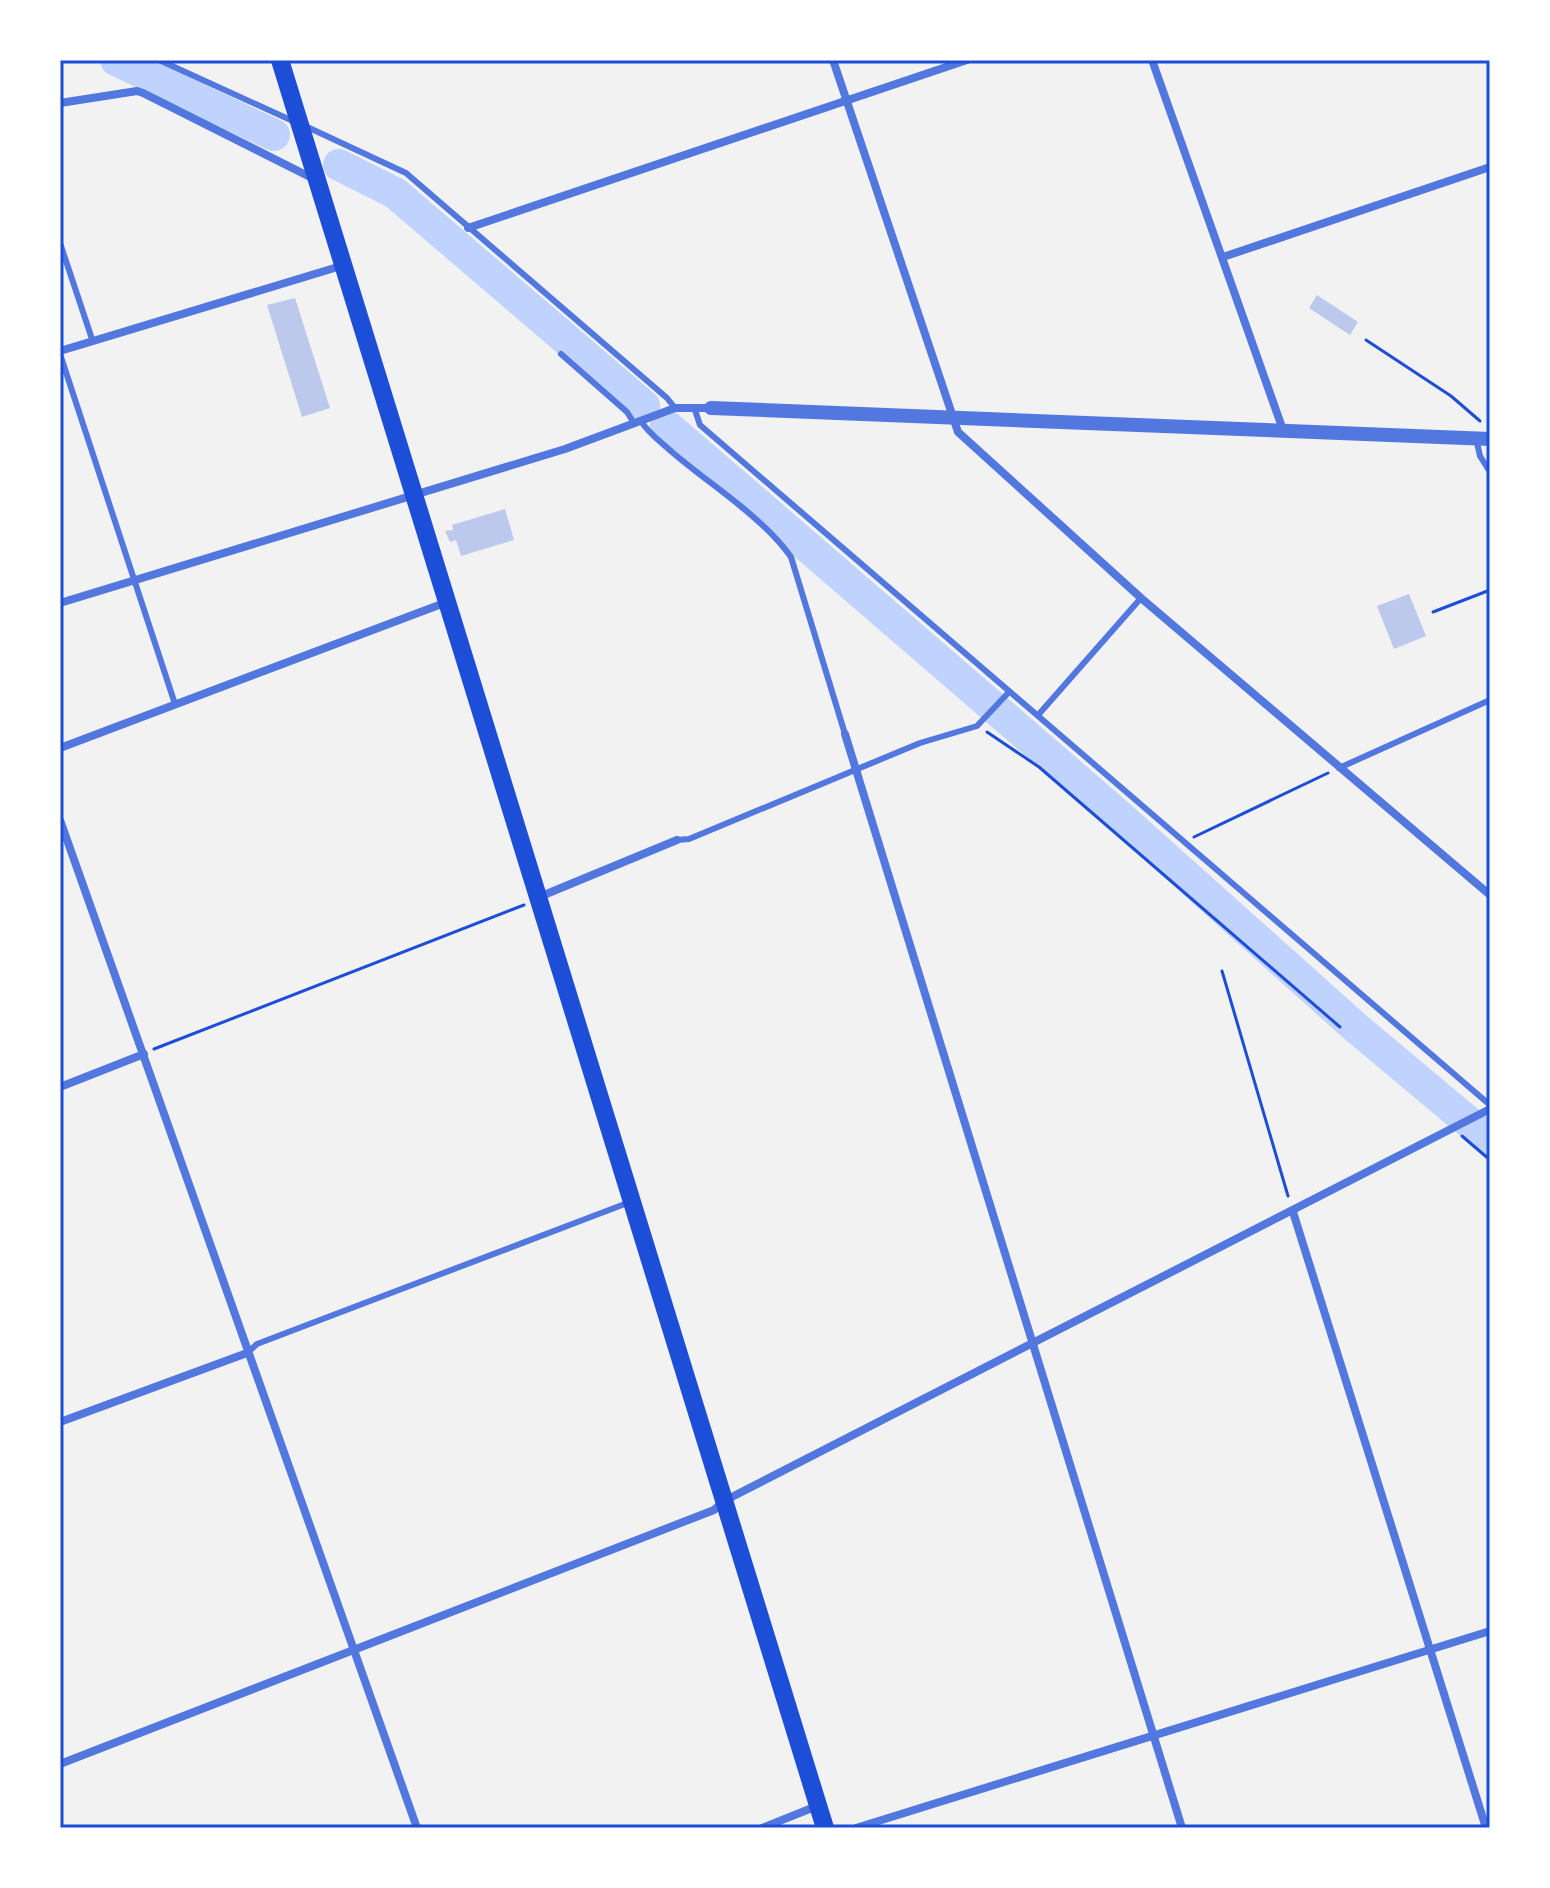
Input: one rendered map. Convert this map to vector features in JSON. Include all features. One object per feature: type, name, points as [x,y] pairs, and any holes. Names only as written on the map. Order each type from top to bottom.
[{"type":"main road","points":[[280,60],[825,1828]]},
{"type":"street","points":[[833,60],[958,432],[1141,598],[1489,892]]},
{"type":"street","points":[[468,228],[967,60]]},
{"type":"street","points":[[1152,60],[1283,430]]},
{"type":"street","points":[[60,103],[137,91],[317,180]]},
{"type":"street","points":[[1223,257],[1490,167]]},
{"type":"street","points":[[60,353],[341,266]]},
{"type":"street","points":[[60,603],[414,497],[565,449],[675,408],[1484,438]]},
{"type":"street","points":[[60,748],[447,602]]},
{"type":"street","points":[[845,734],[1182,1828]]},
{"type":"street","points":[[60,820],[417,1828]]},
{"type":"street","points":[[539,897],[677,840]]},
{"type":"street","points":[[60,1087],[144,1054]]},
{"type":"street","points":[[60,1764],[714,1510],[724,1501],[1293,1212],[1490,1108]]},
{"type":"street","points":[[1293,1212],[1486,1828]]},
{"type":"street","points":[[60,1422],[247,1353]]},
{"type":"street","points":[[856,1828],[1490,1631]]},
{"type":"street","points":[[762,1828],[818,1806]]},
{"type":"lane","points":[[159,60],[406,173],[675,408]]},
{"type":"lane","points":[[60,243],[93,342]]},
{"type":"lane","points":[[60,353],[175,704]]},
{"type":"lane","points":[[561,354],[778,540],[791,557],[845,734]]},
{"type":"lane","points":[[694,407],[700,425],[1008,694],[1039,714],[1490,1108]]},
{"type":"lane","points":[[1484,438],[1480,456],[1490,472]]},
{"type":"lane","points":[[1039,714],[1141,598]]},
{"type":"lane","points":[[677,840],[689,839],[920,743],[977,726],[1008,694]]},
{"type":"lane","points":[[1339,768],[1490,700]]},
{"type":"lane","points":[[247,1353],[257,1344],[632,1201]]},
{"type":"path","points":[[1366,340],[1451,396],[1485,426],[1484,438]]},
{"type":"path","points":[[1433,612],[1490,590]]},
{"type":"path","points":[[977,726],[1039,767],[1340,1027]]},
{"type":"path","points":[[1186,842],[1339,768]]},
{"type":"path","points":[[144,1054],[521,907],[539,897]]},
{"type":"path","points":[[1222,971],[1293,1212]]},
{"type":"path","points":[[1454,1127],[1490,1160]]},
{"type":"building","points":[[1317,295],[1358,322],[1350,335],[1309,308]]},
{"type":"building","points":[[295,298],[330,408],[302,417],[267,305]]},
{"type":"building","points":[[505,509],[514,540],[461,556],[456,540],[450,542],[445,531],[453,530],[452,525]]},
{"type":"building","points":[[1409,594],[1426,636],[1394,649],[1377,606]]},
{"type":"waterway","points":[[116,60],[274,135]]},
{"type":"waterway","points":[[339,165],[395,193],[644,406]]},
{"type":"waterway","points":[[666,425],[1115,812],[1354,1026],[1490,1140]]}]
